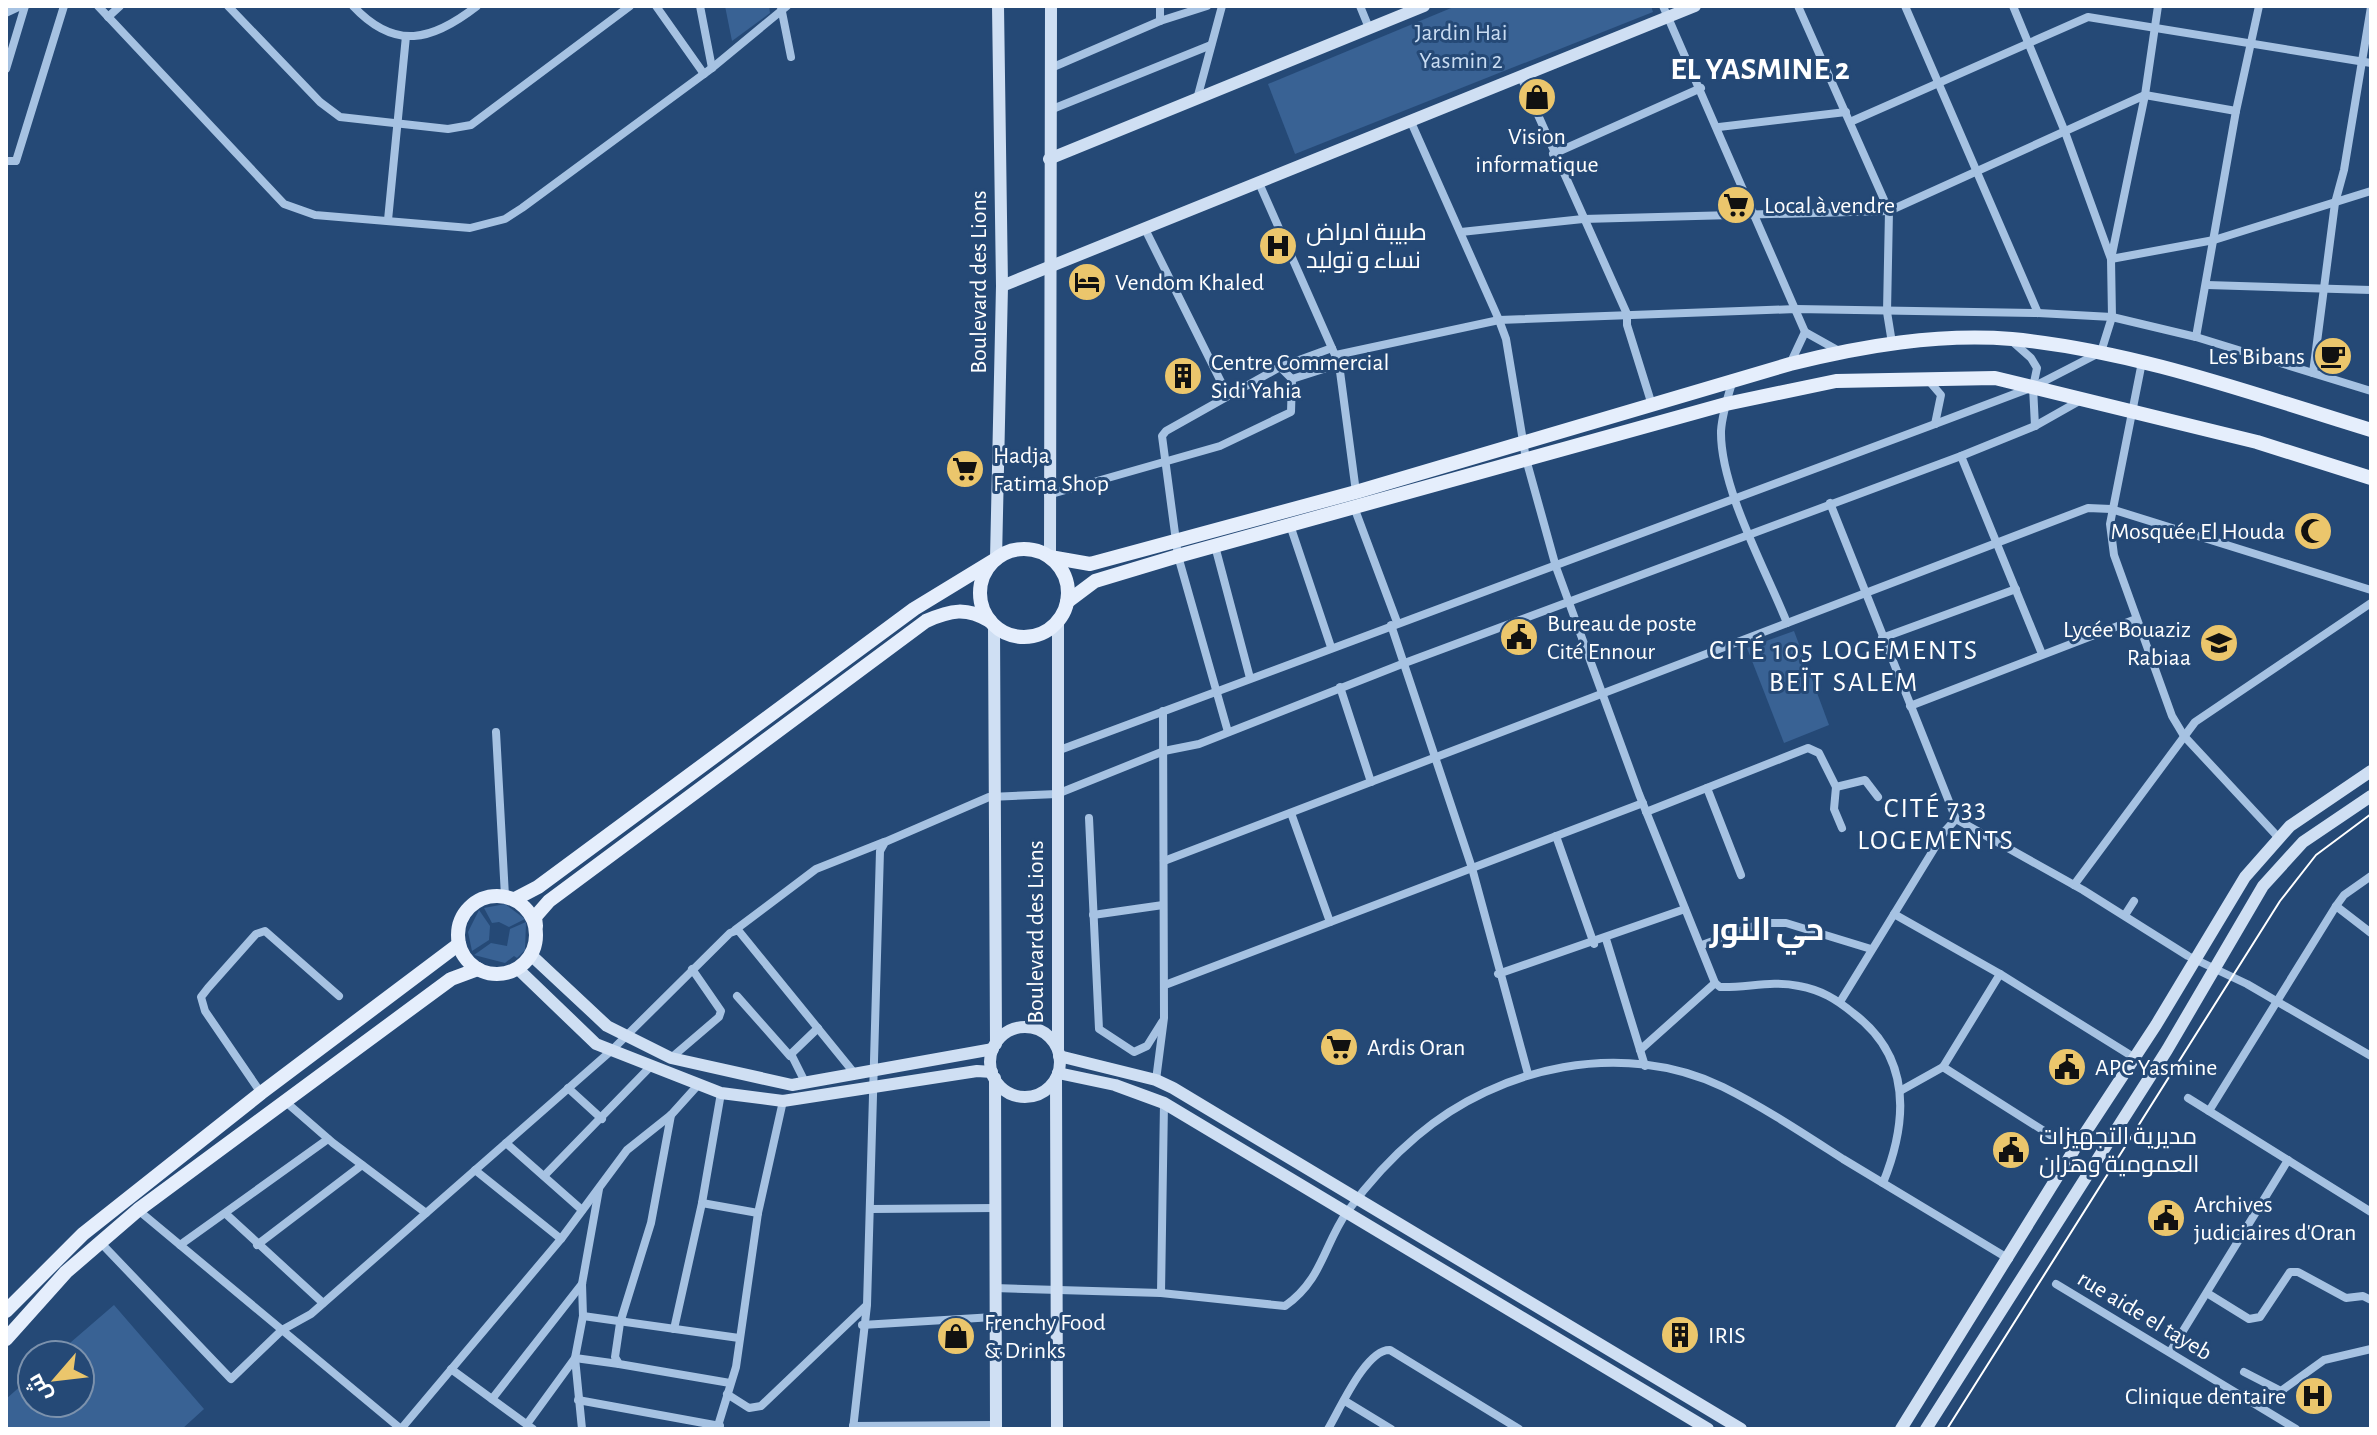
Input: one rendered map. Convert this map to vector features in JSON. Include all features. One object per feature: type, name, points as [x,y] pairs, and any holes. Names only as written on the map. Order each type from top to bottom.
[{"type":"main road","name":"Boulevard des Lions","points":[[996,559],[1002,286],[998,6]]},
{"type":"main road","points":[[1051,6],[1048,495],[1050,557],[1065,577],[1067,602],[1058,622],[1030,637],[1009,635],[974,612],[955,610],[926,621],[549,901],[535,917],[531,955],[517,968],[497,974],[478,969],[463,954],[458,933],[465,912],[482,898],[510,897],[538,887],[914,609],[996,559],[1023,549],[1050,557],[1090,564],[1178,540],[1355,500],[1524,451],[1811,384],[1995,378],[2131,408],[2257,442],[2371,478]]},
{"type":"main road","points":[[1049,159],[1424,6]]},
{"type":"main road","points":[[1002,286],[1146,231],[1521,77],[1666,12],[1695,6]]},
{"type":"main road","points":[[1524,451],[1652,406],[1840,352],[1892,343],[2010,339],[2101,352],[2142,362],[2371,430]]},
{"type":"main road","points":[[1067,602],[1095,581],[1290,525],[1355,500]]},
{"type":"main road","points":[[992,623],[981,603],[981,584],[996,559]]},
{"type":"main road","name":"Boulevard des Lions","points":[[1058,622],[1058,1053]]},
{"type":"main road","name":"Boulevard des Lions","points":[[992,623],[997,795],[994,1046]]},
{"type":"main road","points":[[1901,1429],[2245,877],[2278,837],[2305,814],[2371,771]]},
{"type":"main road","points":[[1926,1429],[2215,970],[2263,886],[2289,855],[2316,832],[2371,796]]},
{"type":"main road","points":[[510,897],[532,915],[536,926]]},
{"type":"main road","points":[[6,1311],[83,1234],[261,1093],[459,944]]},
{"type":"main road","points":[[531,955],[607,1026],[671,1058],[792,1085],[994,1046],[1010,1031],[1028,1027],[1046,1034],[1058,1053],[1057,1429]]},
{"type":"main road","points":[[517,968],[596,1044],[721,1093],[783,1101],[977,1071],[993,1075],[1003,1089],[1022,1097],[1041,1093],[1057,1076]]},
{"type":"main road","points":[[6,1339],[66,1272],[138,1210],[451,979],[478,969]]},
{"type":"main road","points":[[994,1046],[996,1427]]},
{"type":"main road","points":[[1058,1053],[1156,1080],[1741,1429]]},
{"type":"main road","points":[[1057,1076],[1115,1085],[1164,1103],[1708,1429]]},
{"type":"street","points":[[6,13],[23,6]]},
{"type":"street","points":[[6,69],[23,6]]},
{"type":"street","points":[[6,161],[16,161],[64,6]]},
{"type":"street","points":[[98,6],[284,204],[315,215],[470,228],[505,219],[708,71],[783,7]]},
{"type":"street","points":[[108,17],[120,6]]},
{"type":"street","points":[[228,6],[329,111],[350,120],[448,129],[471,125],[630,6]]},
{"type":"street","points":[[353,6],[376,28],[406,36],[443,30],[477,6]]},
{"type":"street","points":[[656,6],[708,71]]},
{"type":"street","points":[[700,6],[708,71]]},
{"type":"street","points":[[1160,6],[1160,21]]},
{"type":"street","points":[[1051,68],[1160,21],[1207,6]]},
{"type":"street","points":[[1197,100],[1222,6]]},
{"type":"street","points":[[1360,6],[1369,28]]},
{"type":"street","points":[[1798,6],[1889,211],[1887,312],[1892,343]]},
{"type":"street","points":[[1905,6],[2038,313]]},
{"type":"street","points":[[2013,6],[2065,132],[2111,259]]},
{"type":"street","points":[[2087,6],[2088,17]]},
{"type":"street","points":[[1057,751],[2033,387],[2101,352],[2112,317],[2111,259],[2145,95],[2158,6]]},
{"type":"street","points":[[2196,337],[2236,111],[2259,6]]},
{"type":"street","points":[[783,7],[791,57]]},
{"type":"street","points":[[2313,373],[2335,203],[2366,62],[2371,7]]},
{"type":"street","points":[[1666,12],[1719,127],[1805,332],[1840,352]]},
{"type":"street","points":[[1850,122],[2088,17],[2366,62]]},
{"type":"street","points":[[388,220],[400,125],[406,36]]},
{"type":"street","points":[[1050,110],[1211,45]]},
{"type":"street","points":[[1521,77],[1627,314],[1627,325],[1652,406]]},
{"type":"street","points":[[1553,154],[1701,88]]},
{"type":"street","points":[[1461,232],[1583,219],[1889,211],[2145,95],[2236,111]]},
{"type":"street","points":[[1719,127],[1846,112]]},
{"type":"street","points":[[1411,122],[1499,320],[1524,451],[1568,604],[1715,983]]},
{"type":"street","points":[[1259,183],[1336,356],[1355,500],[1394,624],[1402,664],[1472,868],[1498,974],[1528,1074]]},
{"type":"street","points":[[2111,259],[2214,240],[2371,191]]},
{"type":"street","points":[[1146,231],[1228,396]]},
{"type":"street","points":[[2207,285],[2371,290]]},
{"type":"street","points":[[1228,732],[1178,556],[1162,436],[1280,367],[1499,320],[1796,309],[2038,313],[2112,317],[2196,337],[2371,391]]},
{"type":"street","points":[[1790,364],[1805,332]]},
{"type":"street","points":[[2010,339],[2035,363],[2035,426]]},
{"type":"street","points":[[1292,379],[1336,356]]},
{"type":"street","points":[[2142,362],[2111,509],[2114,555],[2172,716],[2184,736],[2278,837]]},
{"type":"street","points":[[1048,495],[1220,446],[1284,417],[1293,406],[1292,379],[1280,367]]},
{"type":"street","points":[[1925,378],[1941,395],[1935,424]]},
{"type":"street","points":[[1732,383],[1726,404],[1722,447],[1735,499],[1787,623]]},
{"type":"street","points":[[100,1242],[231,1379],[282,1330],[323,1303],[612,1050],[734,931],[816,869],[997,795],[1057,794],[1164,751],[1199,744],[1340,687],[1961,456],[2035,426],[2085,397]]},
{"type":"street","points":[[1961,456],[2042,654]]},
{"type":"street","points":[[1830,503],[1956,819],[2074,885],[2194,959],[2276,1001],[2371,1056]]},
{"type":"street","points":[[1164,861],[2080,510],[2096,507],[2111,509],[2371,590]]},
{"type":"street","points":[[1290,525],[1331,647]]},
{"type":"street","points":[[1215,546],[1250,678]]},
{"type":"street","points":[[1882,638],[2016,589]]},
{"type":"street","points":[[2074,885],[2195,722],[2226,698],[2371,603]]},
{"type":"street","points":[[1910,706],[2136,619]]},
{"type":"street","points":[[1340,687],[1371,782]]},
{"type":"street","points":[[1156,1080],[1165,985],[1163,711]]},
{"type":"street","points":[[496,732],[510,897]]},
{"type":"street","points":[[1165,985],[1556,836],[1707,788],[1808,748],[1819,753],[1836,787],[1834,809],[1842,828]]},
{"type":"street","points":[[1836,787],[1865,780],[1878,797]]},
{"type":"street","points":[[1707,788],[1741,875]]},
{"type":"street","points":[[1291,813],[1330,922]]},
{"type":"street","points":[[1089,818],[1099,1029],[1134,1052],[1147,1046],[1164,1018]]},
{"type":"street","points":[[1840,1002],[1945,831],[1956,819]]},
{"type":"street","points":[[1556,836],[1594,944]]},
{"type":"street","points":[[885,842],[880,851],[867,1305],[862,1325],[853,1428],[996,1427]]},
{"type":"street","points":[[2209,1111],[2336,906],[2344,895],[2371,876]]},
{"type":"street","points":[[2125,915],[2134,901]]},
{"type":"street","points":[[1093,915],[1163,905]]},
{"type":"street","points":[[2336,906],[2371,933]]},
{"type":"street","points":[[1498,974],[1594,944],[1685,909]]},
{"type":"street","points":[[1894,914],[2000,974],[2135,1058]]},
{"type":"street","points":[[1702,945],[1762,923],[1786,923],[1827,932],[1871,949]]},
{"type":"street","points":[[261,1093],[205,1011],[201,997],[208,988],[256,934],[265,931],[339,996]]},
{"type":"street","points":[[734,931],[741,931],[855,1074]]},
{"type":"street","points":[[1606,939],[1645,1066]]},
{"type":"street","points":[[671,1058],[719,1017],[721,1011],[692,969]]},
{"type":"street","points":[[1900,1091],[1943,1067],[2000,974]]},
{"type":"street","points":[[1715,983],[1728,988],[1767,982],[1800,986],[1830,995],[1870,1026],[1889,1053],[1900,1091],[1898,1148],[1883,1183]]},
{"type":"street","points":[[1640,1050],[1715,983]]},
{"type":"street","points":[[737,996],[790,1056],[805,1082]]},
{"type":"street","points":[[790,1056],[818,1028]]},
{"type":"street","points":[[994,1288],[1161,1293],[1285,1306],[1298,1297],[1327,1257],[1347,1213],[1414,1139],[1474,1097],[1528,1074],[1579,1065],[1645,1066],[1722,1087],[2009,1259]]},
{"type":"street","points":[[544,1176],[651,1066]]},
{"type":"street","points":[[1943,1067],[2074,1150]]},
{"type":"street","points":[[138,1210],[401,1429],[561,1239],[627,1150],[671,1115],[698,1085]]},
{"type":"street","points":[[568,1088],[602,1119]]},
{"type":"street","points":[[674,1329],[702,1203],[721,1093]]},
{"type":"street","points":[[2188,1098],[2371,1212]]},
{"type":"street","points":[[578,1400],[718,1428],[739,1338],[758,1213],[783,1101]]},
{"type":"street","points":[[287,1103],[328,1139],[426,1213]]},
{"type":"street","points":[[1161,1293],[1164,1103]]},
{"type":"street","points":[[619,1364],[614,1352],[620,1323],[651,1223],[671,1115]]},
{"type":"street","points":[[180,1245],[328,1139]]},
{"type":"street","points":[[506,1143],[582,1210]]},
{"type":"street","points":[[2170,1352],[2288,1160]]},
{"type":"street","points":[[257,1245],[362,1165]]},
{"type":"street","points":[[475,1170],[561,1239]]},
{"type":"street","points":[[582,1429],[575,1358],[583,1316],[582,1284],[600,1185]]},
{"type":"street","points":[[702,1203],[758,1213]]},
{"type":"street","points":[[871,1209],[995,1208]]},
{"type":"street","points":[[226,1214],[323,1303]]},
{"type":"street","points":[[2207,1293],[2249,1319],[2260,1317],[2284,1278],[2290,1272],[2298,1272],[2346,1298],[2363,1296],[2371,1300]]},
{"type":"street","points":[[492,1399],[582,1284]]},
{"type":"street","name":"rue aide el tayeb","points":[[2056,1284],[2296,1429]]},
{"type":"street","points":[[727,1394],[749,1408],[761,1406],[867,1305]]},
{"type":"street","points":[[583,1316],[739,1338]]},
{"type":"street","points":[[862,1325],[994,1317]]},
{"type":"street","points":[[2244,1372],[2281,1391],[2324,1360],[2371,1349]]},
{"type":"street","points":[[1328,1429],[1370,1359],[1382,1350],[1390,1350],[1519,1429]]},
{"type":"street","points":[[451,1369],[530,1427],[575,1358]]},
{"type":"street","points":[[575,1358],[730,1383]]},
{"type":"street","points":[[1345,1401],[1391,1429]]},
{"type":"green space","points":[[725,6],[769,6],[770,13],[732,41]]},
{"type":"green space","name":"Jardin Hai Yasmin 2","points":[[1456,6],[1651,6],[1653,12],[1295,154],[1268,84]]},
{"type":"green space","points":[[1794,631],[1829,725],[1784,743],[1747,648]]},
{"type":"green space","points":[[505,904],[525,919],[509,927],[499,922],[492,923],[484,908]]},
{"type":"green space","points":[[479,910],[490,926],[489,940],[472,951],[468,932]]},
{"type":"green space","points":[[526,922],[525,950],[517,958],[514,956],[505,963],[474,955],[491,943],[507,946],[510,929]]},
{"type":"green space","points":[[114,1305],[204,1409],[182,1429],[6,1429],[6,1399],[16,1390],[16,1419],[96,1419],[96,1339],[75,1339]]},
{"type":"tram line","points":[[1947,1429],[2280,901],[2316,855],[2371,814]]},
{"type":"place","name":"Vision informatique","points":[[1537,97]]},
{"type":"place","name":"Local à vendre","points":[[1736,205]]},
{"type":"place","name":"طبيبة امراض نساء و توليد","points":[[1278,246]]},
{"type":"place","name":"Vendom Khaled","points":[[1087,282]]},
{"type":"place","name":"Les Bibans","points":[[2333,356]]},
{"type":"place","name":"Centre Commercial Sidi Yahia","points":[[1183,376]]},
{"type":"place","name":"Hadja Fatima Shop","points":[[965,469]]},
{"type":"place","name":"Mosquée El Houda","points":[[2313,531]]},
{"type":"place","name":"Bureau de poste Cité Ennour","points":[[1519,637]]},
{"type":"place","name":"Lycée Bouaziz Rabiaa","points":[[2219,643]]},
{"type":"place","name":"Ardis Oran","points":[[1339,1047]]},
{"type":"place","name":"APC Yasmine","points":[[2067,1067]]},
{"type":"place","name":"مديرية التجهيزات العمومية وهران","points":[[2011,1150]]},
{"type":"place","name":"Archives judiciaires d'Oran","points":[[2166,1218]]},
{"type":"place","name":"IRIS","points":[[1680,1335]]},
{"type":"place","name":"Frenchy Food & Drinks","points":[[956,1336]]},
{"type":"place","name":"Clinique dentaire","points":[[2314,1396]]},
{"type":"district","name":"EL YASMINE 2","points":[[1760,68]]},
{"type":"district","name":"CITÉ 105 LOGEMENTS BEÏT SALEM","points":[[1844,665]]},
{"type":"district","name":"CITÉ 733 LOGEMENTS","points":[[1936,823]]},
{"type":"district","name":"حي النور","points":[[1767,929]]}]
